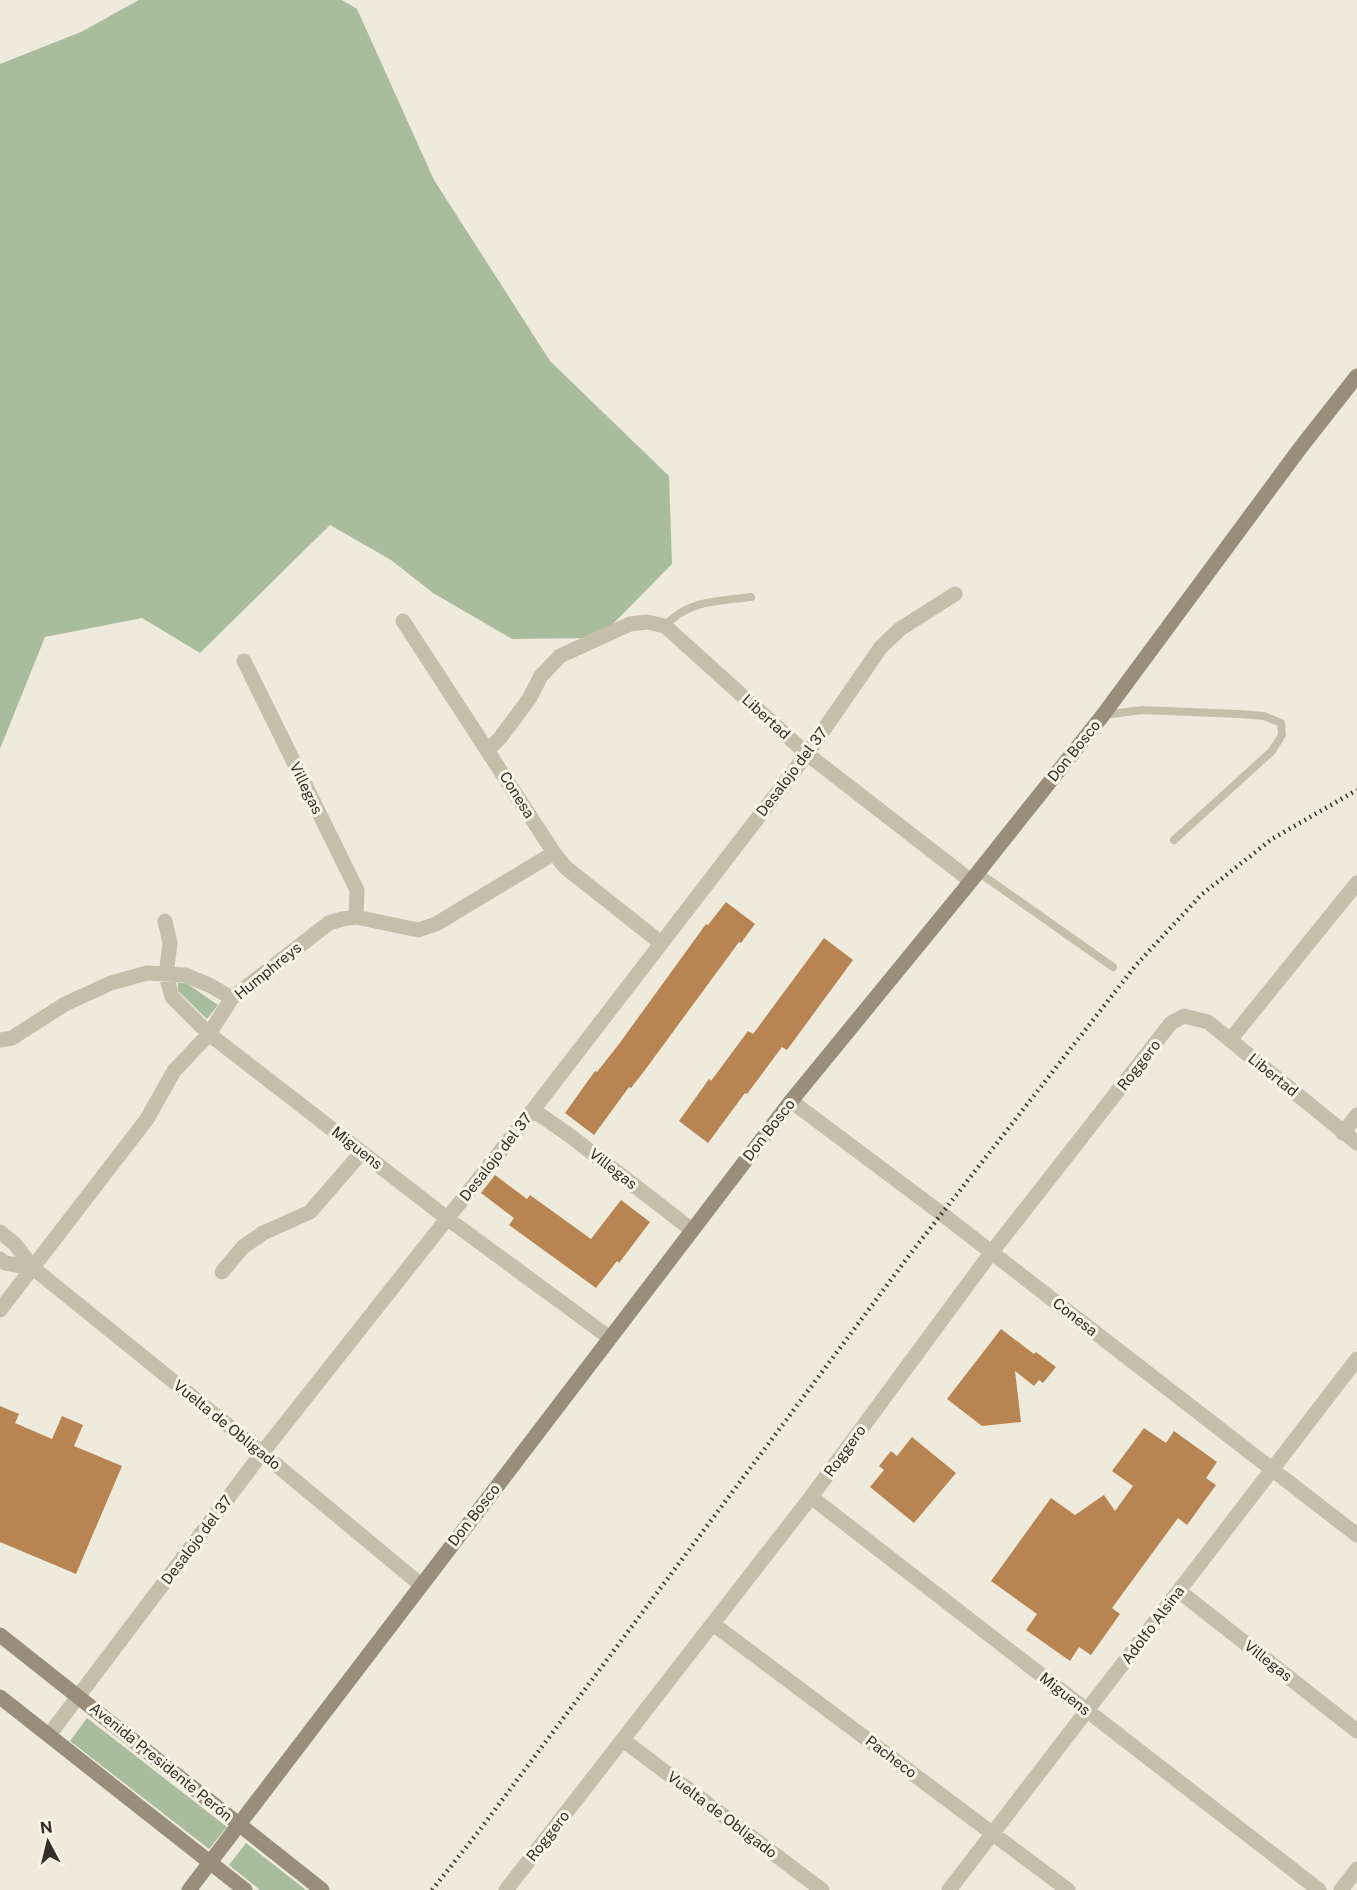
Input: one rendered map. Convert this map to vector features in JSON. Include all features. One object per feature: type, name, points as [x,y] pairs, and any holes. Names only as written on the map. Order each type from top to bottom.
[{"type":"street","name":"Don Bosco","points":[[189,1890],[791,1101],[1103,715],[1301,447],[1357,376]]},
{"type":"street","name":"Desalojo del 37","points":[[49,1735],[262,1454],[533,1110],[807,754],[881,647],[900,628],[955,594]]},
{"type":"street","name":"Conesa","points":[[404,621],[565,867],[661,943]]},
{"type":"street","name":"Libertad","points":[[488,750],[500,738],[529,699],[541,676],[560,656],[630,624],[647,622],[665,626],[807,754],[974,877]]},
{"type":"street","name":"Villegas","points":[[244,661],[357,890],[356,917]]},
{"type":"street","name":"Humphreys","points":[[0,1310],[147,1119],[174,1071],[209,1034],[232,998],[329,923],[356,917],[418,930],[436,924],[554,853]]},
{"type":"street","points":[[1230,1040],[1357,883]]},
{"type":"street","points":[[165,921],[171,943],[166,975]]},
{"type":"street","points":[[0,1040],[12,1038],[65,1004],[111,983],[147,973],[186,975],[209,984],[232,998]]},
{"type":"street","name":"Miguens","points":[[166,975],[172,997],[209,1034],[448,1219],[610,1338]]},
{"type":"street","name":"Libertad","points":[[1184,1016],[1208,1022],[1357,1143]]},
{"type":"street","name":"Roggero","points":[[506,1890],[811,1497],[991,1253],[1171,1023],[1184,1016]]},
{"type":"street","name":"Conesa","points":[[791,1101],[1357,1535]]},
{"type":"street","name":"Villegas","points":[[533,1110],[692,1230]]},
{"type":"street","points":[[1343,1133],[1357,1115]]},
{"type":"street","points":[[222,1272],[243,1247],[263,1233],[310,1212],[362,1152]]},
{"type":"street","name":"Vuelta de Obligado","points":[[0,1232],[15,1244],[33,1268],[421,1585]]},
{"type":"street","name":"Vuelta de Obligado","points":[[0,1259],[5,1263],[33,1268]]},
{"type":"street","name":"Adolfo Alsina","points":[[949,1890],[1357,1359]]},
{"type":"street","name":"Miguens","points":[[811,1497],[1319,1890]]},
{"type":"street","name":"Villegas","points":[[1179,1591],[1357,1731]]},
{"type":"street","name":"Pacheco","points":[[713,1624],[1068,1890]]},
{"type":"street","name":"Avenida Presidente Perón","points":[[0,1635],[80,1696],[322,1890]]},
{"type":"street","points":[[0,1697],[245,1890]]},
{"type":"street","name":"Vuelta de Obligado","points":[[623,1740],[822,1890]]},
{"type":"street","points":[[1341,1890],[1357,1869]]},
{"type":"lane","points":[[665,626],[674,616],[698,604],[752,597]]},
{"type":"lane","points":[[1103,715],[1142,710],[1240,714],[1264,716],[1281,723],[1282,735],[1272,751],[1174,840]]},
{"type":"lane","points":[[974,877],[1113,967]]},
{"type":"green space","points":[[139,0],[342,0],[357,9],[434,180],[550,361],[669,476],[672,564],[599,638],[512,639],[433,593],[391,560],[330,525],[200,653],[142,618],[45,637],[0,749],[0,64],[81,32]]},
{"type":"green space","points":[[178,983],[186,983],[218,1005],[207,1019],[178,991]]},
{"type":"green space","points":[[87,1718],[227,1827],[209,1849],[70,1741]]},
{"type":"green space","points":[[246,1843],[306,1890],[260,1890],[229,1865]]},
{"type":"building","points":[[726,902],[755,924],[741,943],[739,942],[594,1135],[565,1113],[595,1071],[597,1072],[619,1044],[706,924],[708,925]]},
{"type":"building","points":[[824,938],[853,960],[787,1050],[782,1047],[708,1143],[679,1121],[748,1031],[753,1034]]},
{"type":"building","points":[[495,1175],[527,1199],[530,1195],[591,1239],[621,1200],[650,1222],[619,1263],[617,1261],[596,1288],[509,1225],[514,1218],[481,1193]]},
{"type":"building","points":[[1001,1329],[1034,1354],[1036,1352],[1056,1367],[1043,1383],[1039,1380],[1034,1386],[1015,1371],[1021,1422],[982,1426],[947,1399]]},
{"type":"building","points":[[0,1406],[19,1414],[15,1423],[52,1439],[62,1416],[83,1425],[74,1446],[122,1466],[76,1574],[0,1542]]},
{"type":"building","points":[[1144,1428],[1166,1443],[1174,1431],[1217,1462],[1206,1478],[1216,1485],[1187,1525],[1178,1518],[1112,1608],[1120,1614],[1091,1655],[1079,1647],[1070,1661],[1026,1630],[1037,1614],[991,1581],[1051,1498],[1075,1515],[1104,1495],[1115,1511],[1133,1486],[1112,1471]]},
{"type":"building","points":[[912,1437],[956,1473],[914,1523],[870,1487],[884,1470],[879,1466],[891,1451],[897,1456]]},
{"type":"railway","points":[[432,1890],[479,1831],[911,1253],[1136,965],[1201,895],[1272,839],[1357,790]]}]
